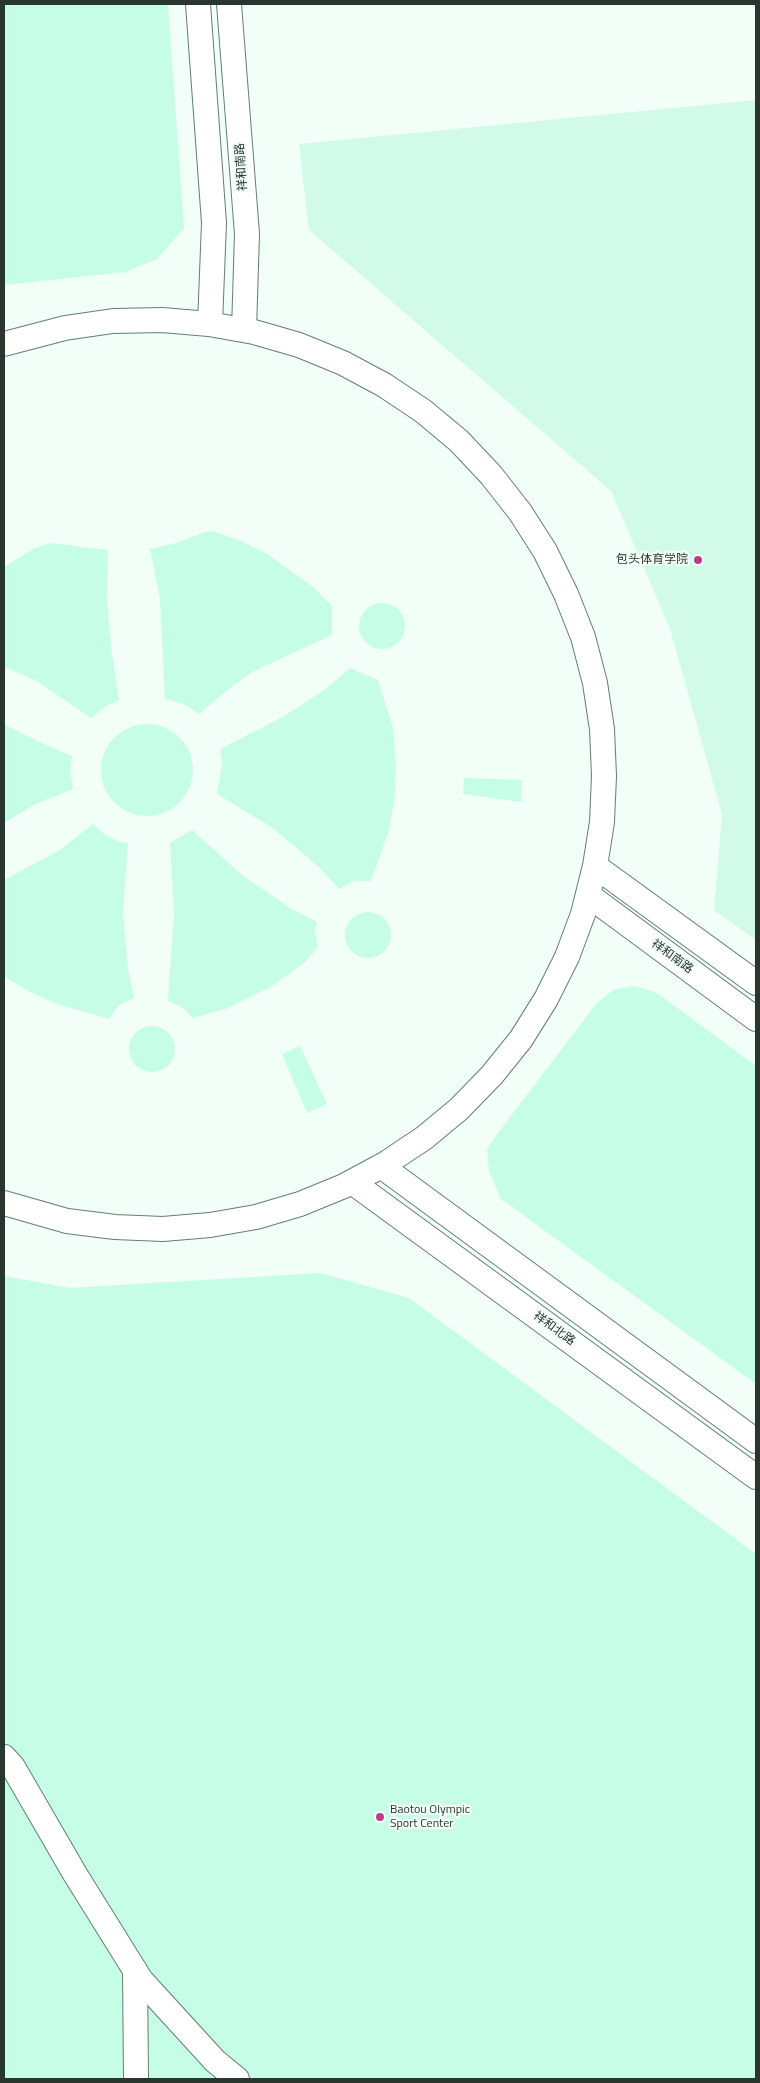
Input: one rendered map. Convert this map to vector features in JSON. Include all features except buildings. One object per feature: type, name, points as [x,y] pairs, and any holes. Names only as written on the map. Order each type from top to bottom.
[{"type":"street","points":[[198,4],[214,223],[210,324]]},
{"type":"street","name":"祥和南路","points":[[229,4],[247,234],[244,330]]},
{"type":"street","points":[[4,344],[65,328],[113,321],[162,320],[210,324],[244,330],[299,346],[343,363],[384,385],[423,412],[458,442],[491,475],[520,512],[545,551],[566,594],[583,637],[595,683],[602,729],[604,776],[602,822],[596,866],[567,957],[546,999],[521,1039],[492,1075],[459,1109],[424,1138],[382,1166],[352,1182],[300,1204],[256,1217],[210,1225],[163,1229],[115,1228],[67,1221],[4,1203]]},
{"type":"street","points":[[596,866],[756,984]]},
{"type":"street","name":"祥和南路","points":[[588,895],[756,1019]]},
{"type":"street","points":[[382,1166],[756,1441]]},
{"type":"street","name":"祥和北路","points":[[352,1182],[756,1477]]},
{"type":"street","points":[[4,1756],[13,1767],[75,1874],[141,1980],[215,2061],[237,2079]]},
{"type":"street","points":[[135,1970],[136,2079]]},
{"type":"shaded area","points":[[4,4],[168,4],[184,228],[157,259],[125,272],[4,285]]},
{"type":"shaded area","name":"包头体育学院","points":[[756,100],[756,940],[714,910],[722,814],[670,629],[611,491],[309,230],[299,144]]},
{"type":"shaded area","points":[[212,531],[241,541],[266,553],[312,586],[332,606],[332,635],[252,672],[199,714],[184,704],[165,699],[160,599],[150,549]]},
{"type":"shaded area","points":[[51,543],[108,550],[107,600],[111,647],[119,700],[106,706],[91,718],[35,680],[4,667],[4,567],[35,548]]},
{"type":"shaded area","points":[[382,603],[395,607],[401,613],[405,626],[401,639],[395,645],[382,649],[369,645],[363,639],[359,626],[363,613],[369,607]]},
{"type":"shaded area","points":[[350,668],[378,680],[393,728],[396,762],[395,796],[389,830],[371,881],[353,881],[339,889],[319,867],[274,829],[217,794],[222,765],[220,749],[279,719],[327,688]]},
{"type":"shaded area","points":[[4,724],[72,756],[70,770],[73,789],[34,805],[4,823]]},
{"type":"shaded area","points":[[147,724],[156,725],[173,732],[185,744],[192,761],[192,779],[185,796],[173,808],[156,815],[147,816],[138,815],[121,808],[109,796],[102,779],[101,770],[102,761],[109,744],[121,732],[138,725]]},
{"type":"shaded area","points":[[464,778],[522,780],[521,802],[463,794]]},
{"type":"shaded area","points":[[93,824],[103,833],[119,842],[128,843],[123,911],[128,969],[134,998],[119,1005],[109,1019],[57,1004],[26,990],[4,976],[4,880],[60,850]]},
{"type":"shaded area","points":[[192,830],[242,875],[290,908],[317,922],[315,930],[318,947],[304,963],[269,988],[225,1009],[193,1018],[183,1008],[168,1001],[174,914],[170,843]]},
{"type":"shaded area","points":[[368,912],[381,916],[387,922],[391,935],[387,948],[381,954],[368,958],[355,954],[349,948],[345,935],[349,922],[355,916]]},
{"type":"shaded area","points":[[634,986],[657,993],[756,1066],[756,1384],[501,1199],[489,1171],[487,1149],[596,1004],[613,990]]},
{"type":"shaded area","points":[[152,1026],[165,1030],[171,1036],[175,1049],[171,1062],[165,1068],[152,1072],[139,1068],[133,1062],[129,1049],[133,1036],[139,1030]]},
{"type":"shaded area","points":[[300,1046],[327,1104],[307,1113],[282,1054]]},
{"type":"shaded area","name":"Baotou Olympic Sport Center","points":[[320,1273],[409,1298],[756,1554],[756,2079],[4,2079],[4,1276],[70,1288]]},
{"type":"place","name":"包头体育学院","points":[[698,560]]},
{"type":"place","name":"Baotou Olympic Sport Center","points":[[380,1817]]}]
